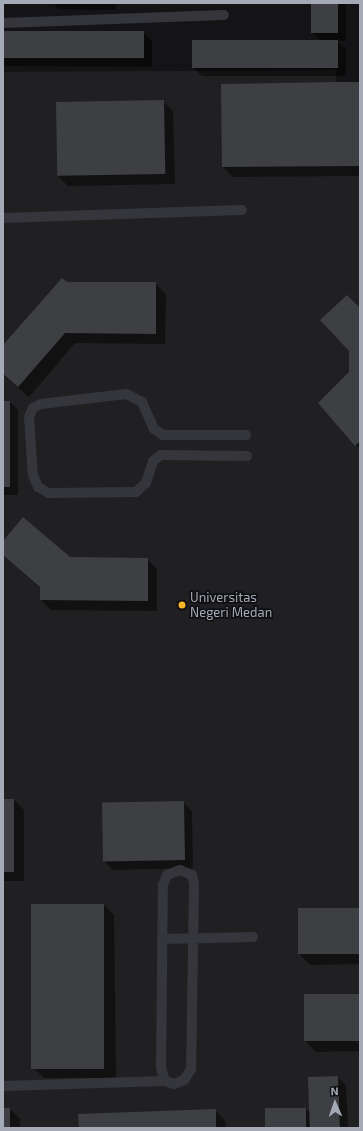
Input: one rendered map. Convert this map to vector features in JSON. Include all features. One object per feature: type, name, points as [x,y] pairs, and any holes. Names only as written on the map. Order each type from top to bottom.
[{"type":"lane","points":[[3,23],[224,15]]},
{"type":"lane","points":[[3,218],[242,210]]},
{"type":"lane","points":[[246,435],[163,435],[154,429],[142,402],[126,394],[41,404],[33,408],[29,417],[33,475],[38,487],[50,493],[136,492],[146,483],[153,460],[165,454],[247,456]]},
{"type":"lane","points":[[3,1086],[165,1081],[179,1083],[188,1077],[191,1069],[194,879],[188,872],[180,870],[167,875],[163,885],[161,1068],[165,1081]]},
{"type":"lane","points":[[162,939],[194,940],[253,937]]},
{"type":"shaded area","name":"Universitas Negeri Medan","points":[[336,70],[336,82],[360,82],[360,1128],[3,1128],[3,72]]},
{"type":"building","points":[[311,3],[338,3],[338,33],[311,33]]},
{"type":"building","points":[[3,31],[144,31],[144,58],[3,58]]},
{"type":"building","points":[[192,40],[338,40],[338,68],[192,68]]},
{"type":"building","points":[[360,82],[360,166],[222,167],[221,84]]},
{"type":"building","points":[[164,100],[165,174],[57,176],[56,102]]},
{"type":"building","points":[[62,278],[67,282],[156,282],[156,334],[65,333],[18,387],[3,374],[3,345]]},
{"type":"building","points":[[347,295],[360,308],[360,441],[355,446],[318,403],[349,372],[349,351],[320,320]]},
{"type":"building","points":[[3,401],[10,401],[10,487],[3,487]]},
{"type":"building","points":[[23,517],[70,557],[148,558],[148,601],[40,600],[40,587],[3,555],[3,541]]},
{"type":"building","points":[[3,799],[14,799],[14,872],[3,872]]},
{"type":"building","points":[[184,801],[185,860],[103,861],[102,802]]},
{"type":"building","points":[[31,904],[104,904],[104,1069],[31,1069]]},
{"type":"building","points":[[298,908],[360,908],[360,954],[298,954]]},
{"type":"building","points":[[304,994],[360,994],[360,1041],[304,1041]]},
{"type":"building","points":[[338,1076],[340,1128],[310,1128],[308,1077]]},
{"type":"building","points":[[3,1108],[10,1108],[10,1128],[3,1128]]},
{"type":"building","points":[[265,1108],[306,1108],[306,1128],[265,1128]]},
{"type":"building","points":[[216,1109],[216,1128],[79,1128],[78,1114]]},
{"type":"place","name":"Universitas Negeri Medan","points":[[182,605]]}]
